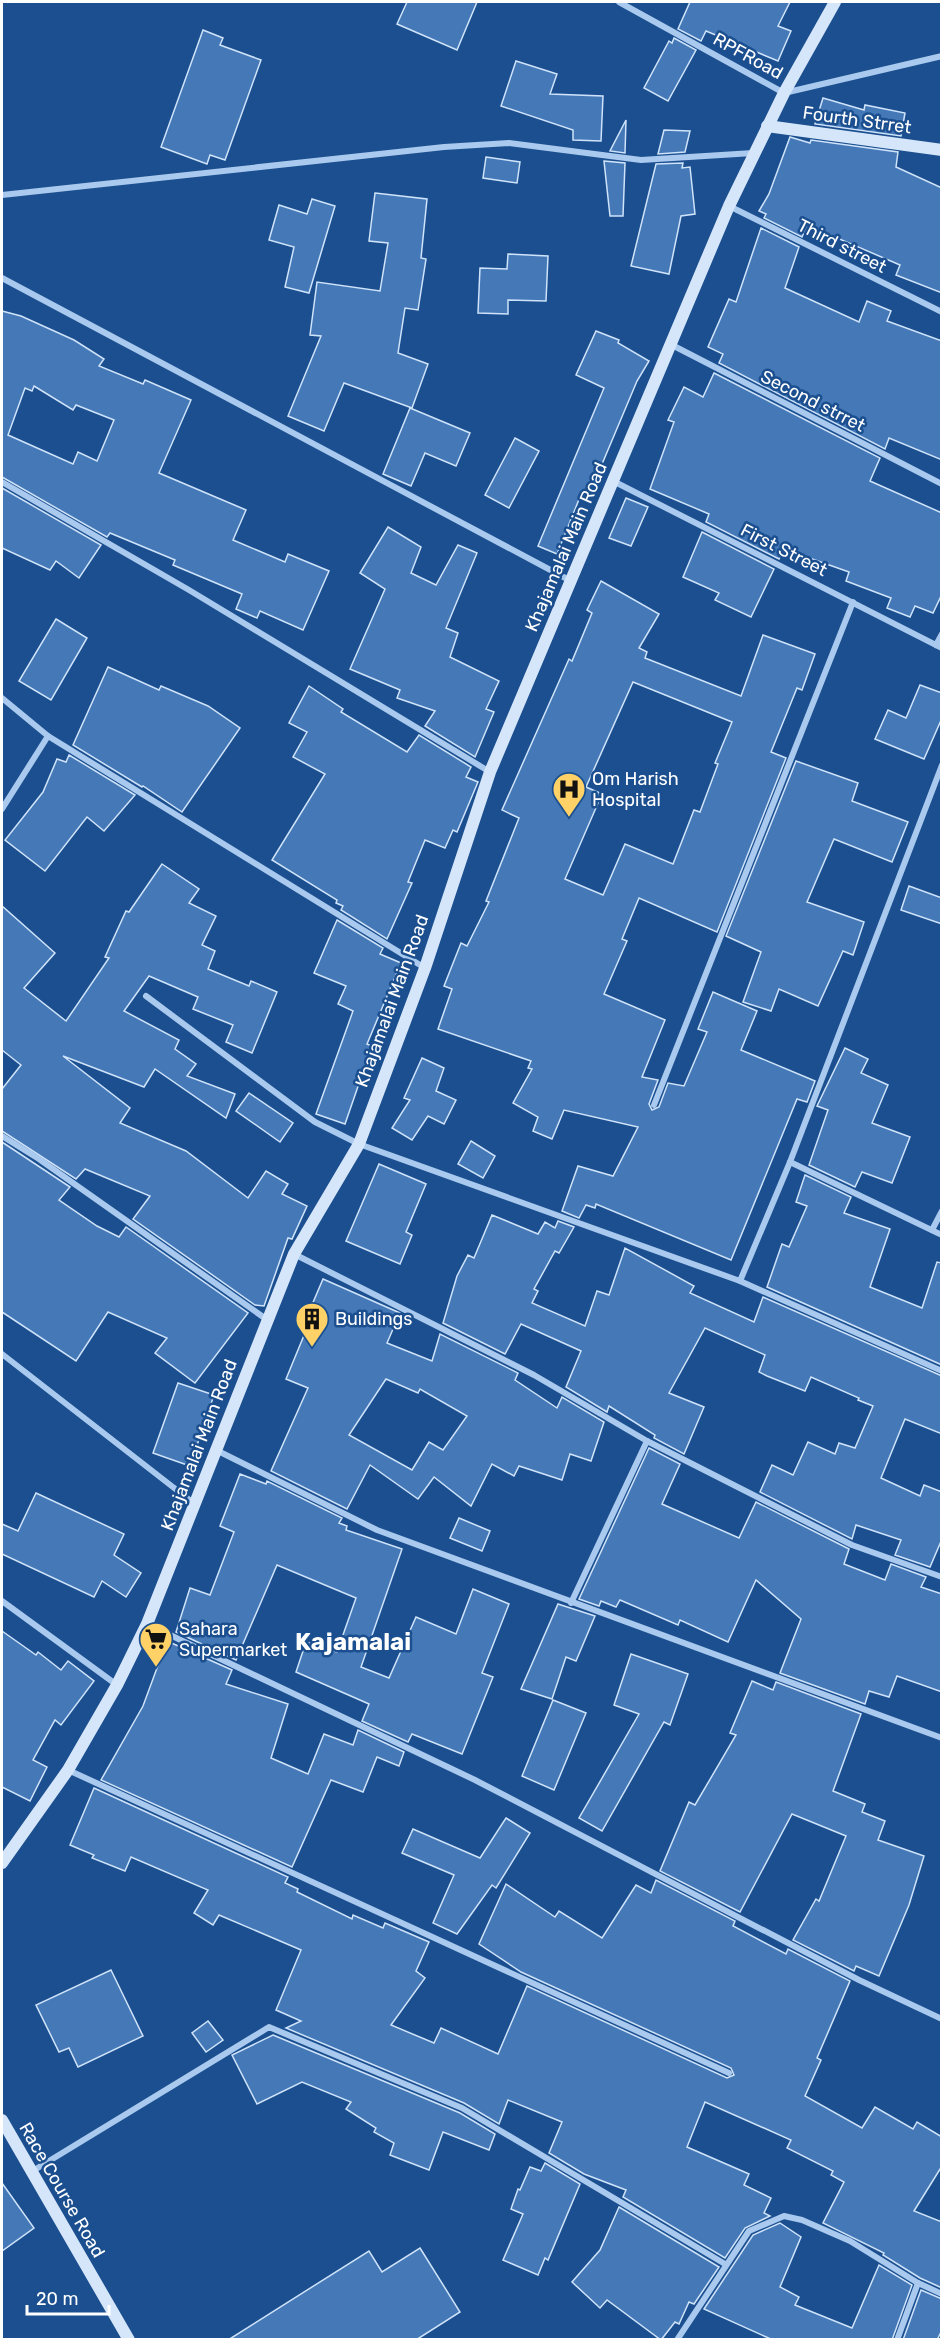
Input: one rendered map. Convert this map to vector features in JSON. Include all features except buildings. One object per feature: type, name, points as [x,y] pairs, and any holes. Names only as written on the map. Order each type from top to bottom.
[{"type":"main road","name":"Khajamalai Main Road","points":[[2,1863],[68,1770],[117,1685],[147,1624],[196,1505],[266,1319],[294,1254],[359,1144],[425,968],[490,771],[670,344],[753,153],[783,93],[835,2]]},
{"type":"main road","name":"Fourth Strret","points":[[767,126],[942,150]]},
{"type":"main road","name":"Race Course Road","points":[[2,2121],[129,2340]]},
{"type":"street","name":"RPFRoad","points":[[619,2],[783,93],[942,57]]},
{"type":"street","points":[[2,195],[444,147],[509,143],[641,160],[753,153]]},
{"type":"street","name":"Third street","points":[[729,206],[942,312]]},
{"type":"street","points":[[2,278],[572,581]]},
{"type":"street","name":"Second strret","points":[[670,344],[942,484]]},
{"type":"street","name":"First Street","points":[[613,481],[939,646]]},
{"type":"street","points":[[2,482],[189,590],[490,771]]},
{"type":"street","points":[[654,1105],[853,602]]},
{"type":"street","points":[[939,646],[942,634]]},
{"type":"street","points":[[2,698],[48,736],[425,968]]},
{"type":"street","points":[[2,810],[48,736]]},
{"type":"street","points":[[740,1281],[790,1162],[942,765]]},
{"type":"street","points":[[146,996],[315,1122],[359,1144],[740,1281],[942,1371]]},
{"type":"street","points":[[2,1136],[39,1159],[266,1319]]},
{"type":"street","points":[[790,1162],[942,1235]]},
{"type":"street","points":[[932,1230],[942,1211]]},
{"type":"street","points":[[294,1254],[534,1375],[648,1442],[852,1545],[942,1577]]},
{"type":"street","points":[[2,1354],[196,1505]]},
{"type":"street","points":[[571,1603],[648,1442]]},
{"type":"street","points":[[215,1450],[377,1530],[942,1738]]},
{"type":"street","points":[[2,1601],[117,1685]]},
{"type":"street","points":[[147,1624],[475,1780],[859,1980],[942,2019]]},
{"type":"street","points":[[68,1770],[729,2073]]},
{"type":"street","points":[[30,2172],[269,2027],[462,2108],[725,2264]]},
{"type":"street","points":[[677,2340],[725,2264],[749,2231],[784,2216],[802,2220],[849,2241],[918,2283],[942,2294]]},
{"type":"street","points":[[897,2340],[918,2283]]},
{"type":"place","name":"Om Harish Hospital","points":[[569,818]]},
{"type":"place","name":"Buildings","points":[[312,1348]]},
{"type":"place","name":"Sahara Supermarket","points":[[156,1668]]},
{"type":"district","name":"Kajamalai","points":[[353,1642]]}]
